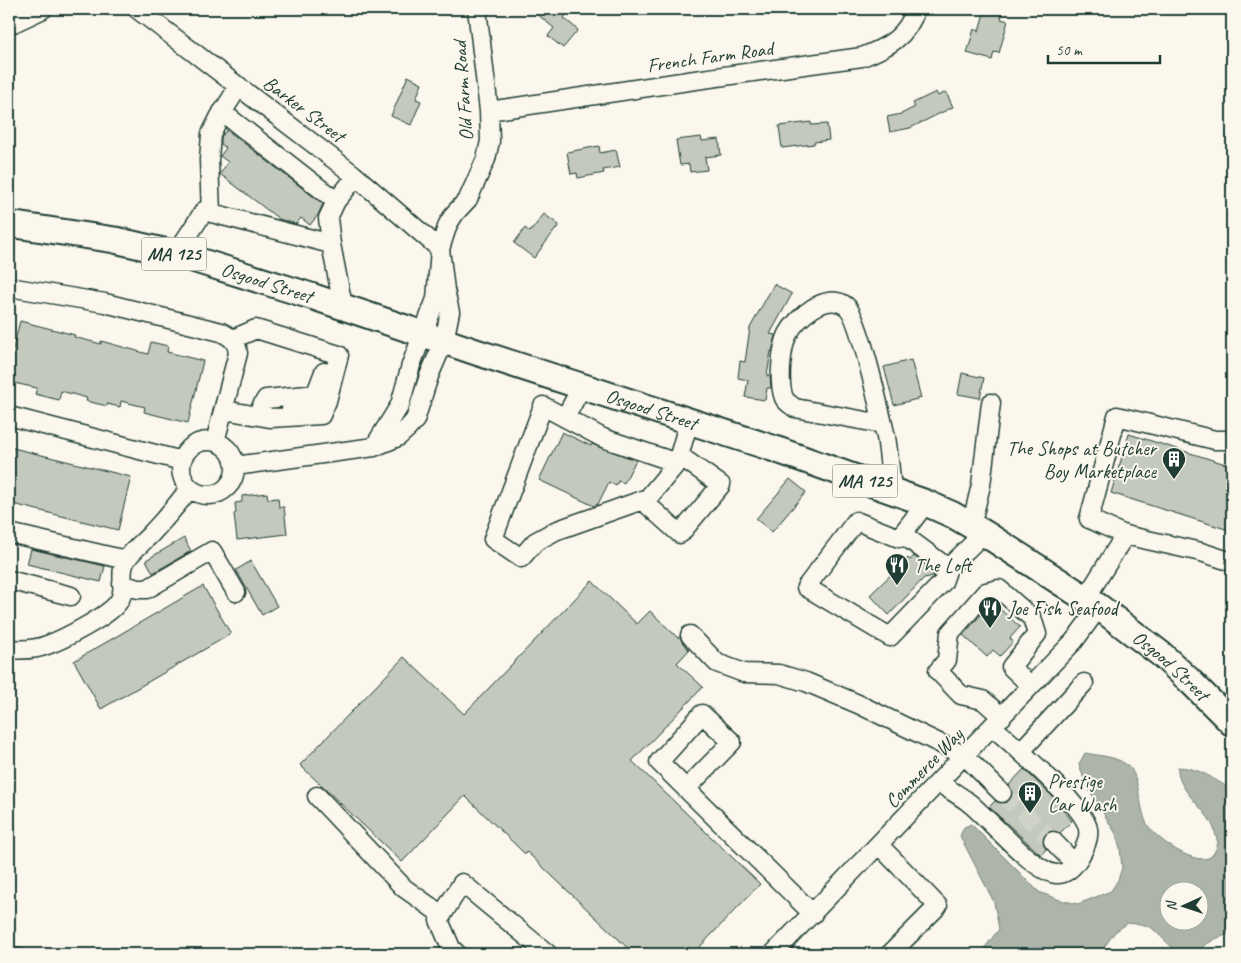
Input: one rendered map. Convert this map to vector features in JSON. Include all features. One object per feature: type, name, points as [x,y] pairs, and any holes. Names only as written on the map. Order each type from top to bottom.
[{"type":"highway","name":"Osgood Street","points":[[9,224],[115,240],[176,254],[343,306],[434,338],[772,448],[926,503],[978,529],[1093,602],[1162,656],[1232,723]]},
{"type":"street","points":[[9,25],[43,9]]},
{"type":"street","name":"Barker Street","points":[[137,9],[356,177],[440,249]]},
{"type":"street","name":"Old Farm Road","points":[[440,249],[448,224],[468,199],[486,159],[490,141],[489,111],[477,9]]},
{"type":"street","name":"French Farm Road","points":[[489,111],[862,57],[883,49],[906,31],[916,9]]},
{"type":"street","points":[[211,213],[209,160],[211,134],[238,86]]},
{"type":"street","points":[[222,112],[336,201]]},
{"type":"street","points":[[343,306],[328,218],[336,201],[356,177]]},
{"type":"street","points":[[176,254],[204,211],[332,244]]},
{"type":"street","points":[[235,466],[374,447],[398,437],[408,428],[415,420],[429,376],[434,338],[450,312],[440,249]]},
{"type":"street","points":[[9,287],[105,303],[241,336],[321,359],[324,365],[324,373],[317,394],[310,406],[270,410],[261,407],[247,408],[241,414]]},
{"type":"street","points":[[882,424],[795,408],[785,400],[780,381],[781,364],[788,335],[803,316],[823,302],[837,301],[848,307],[860,333],[886,438],[892,490]]},
{"type":"street","points":[[215,442],[238,354],[236,343],[241,336],[256,329],[338,355],[327,401],[321,415],[270,418],[224,410]]},
{"type":"street","points":[[565,418],[582,386]]},
{"type":"street","points":[[926,503],[899,538],[856,521],[806,587],[890,637],[943,582],[948,568],[978,529],[981,485],[991,403]]},
{"type":"street","points":[[642,500],[680,534],[721,485],[679,459],[603,438],[543,406],[493,539],[521,558],[535,542],[555,531],[642,500],[648,498],[679,459],[689,421]]},
{"type":"street","points":[[9,416],[182,461]]},
{"type":"street","points":[[1232,440],[1215,440],[1117,416],[1089,519],[1125,535],[1201,552],[1232,562]]},
{"type":"street","points":[[215,442],[230,452],[235,466],[233,478],[229,486],[222,492],[214,495],[197,493],[184,481],[182,461],[190,449],[197,444],[215,442]]},
{"type":"street","points":[[9,649],[22,650],[46,646],[69,635],[119,602],[122,594],[123,567],[126,560],[172,512],[190,488]]},
{"type":"street","points":[[9,533],[126,560]]},
{"type":"street","points":[[902,534],[948,568]]},
{"type":"street","name":"Commerce Way","points":[[773,954],[1074,641],[1125,535]]},
{"type":"street","points":[[122,584],[138,589],[147,589],[212,551],[236,592]]},
{"type":"street","points":[[9,580],[71,596]]},
{"type":"street","points":[[939,783],[968,802],[1031,860],[1047,870],[1056,874],[1067,872],[1076,864],[1085,848],[1088,830],[1083,816],[1057,786],[1021,751],[997,722],[983,700],[961,695],[938,672],[948,660],[950,632],[986,592],[998,589],[1032,618],[1036,634],[1011,667],[1031,686]]},
{"type":"street","points":[[690,635],[717,663],[744,673],[779,674],[806,682],[965,756],[1002,793]]},
{"type":"street","points":[[1021,751],[1084,683]]},
{"type":"street","points":[[686,789],[813,914]]},
{"type":"street","points":[[317,796],[404,888],[442,915]]},
{"type":"street","points":[[1053,841],[1076,864]]},
{"type":"street","points":[[879,845],[938,906],[890,954]]},
{"type":"street","points":[[457,954],[451,948],[439,920],[462,883],[548,954]]},
{"type":"shaded area","points":[[1085,753],[1122,761],[1134,774],[1145,818],[1151,830],[1183,854],[1201,859],[1212,856],[1214,852],[1218,843],[1215,831],[1208,817],[1181,783],[1178,767],[1193,769],[1213,778],[1232,790],[1232,933],[1215,939],[1191,954],[1179,954],[1152,928],[1128,923],[1115,932],[1099,954],[980,954],[999,929],[994,902],[960,836],[964,827],[971,824],[1039,892],[1078,904],[1111,891],[1118,880],[1122,868],[1120,848],[1116,834],[1086,785],[1079,764]]},
{"type":"building","points":[[531,9],[558,9],[566,15],[564,18],[578,30],[563,48],[548,36],[554,28]]},
{"type":"building","points":[[985,9],[1002,14],[1001,19],[1008,21],[999,53],[994,52],[992,60],[967,53],[974,29],[979,31]]},
{"type":"building","points":[[408,76],[422,83],[416,99],[421,101],[411,125],[391,116]]},
{"type":"building","points":[[936,92],[938,96],[946,92],[953,107],[910,128],[890,132],[887,117],[901,114],[915,107],[913,103]]},
{"type":"building","points":[[811,122],[811,125],[827,124],[829,140],[782,148],[779,126]]},
{"type":"building","points":[[227,130],[323,204],[318,215],[310,225],[301,218],[296,224],[279,219],[220,174],[228,162],[220,156],[226,148],[221,144],[221,137]]},
{"type":"building","points":[[701,137],[702,141],[719,139],[721,155],[705,157],[707,170],[690,172],[689,164],[680,165],[676,140]]},
{"type":"building","points":[[599,146],[600,153],[616,150],[620,167],[603,170],[604,173],[578,178],[577,173],[571,174],[567,152]]},
{"type":"building","points":[[544,214],[559,225],[534,258],[514,243],[525,228],[530,232]]},
{"type":"building","points":[[774,284],[792,294],[770,334],[776,335],[767,376],[770,376],[771,388],[767,388],[765,400],[745,397],[748,380],[738,378],[740,361],[745,362],[750,328]]},
{"type":"building","points":[[20,321],[75,335],[74,337],[101,344],[101,341],[148,354],[151,342],[168,346],[167,352],[203,361],[188,423],[144,412],[145,407],[121,401],[120,407],[107,404],[107,406],[86,401],[87,398],[61,391],[59,400],[35,394],[37,388],[9,382],[9,365]]},
{"type":"building","points":[[911,360],[921,398],[894,405],[884,367]]},
{"type":"building","points":[[962,373],[984,378],[980,398],[958,394]]},
{"type":"building","points":[[562,432],[591,446],[592,444],[636,460],[624,483],[618,481],[616,486],[609,482],[598,504],[594,506],[539,480]]},
{"type":"building","name":"The Shops at Butcher Boy Marketplace","points":[[1129,434],[1232,466],[1232,531],[1111,493]]},
{"type":"building","points":[[9,447],[131,477],[118,530],[9,503]]},
{"type":"building","points":[[790,479],[806,492],[772,532],[756,519]]},
{"type":"building","points":[[267,493],[268,499],[278,498],[279,507],[284,507],[287,534],[237,540],[234,514],[236,513],[235,503],[242,502],[242,496]]},
{"type":"building","points":[[184,538],[191,551],[153,573],[146,560]]},
{"type":"building","points":[[31,549],[105,566],[101,582],[27,564]]},
{"type":"building","name":"The Loft","points":[[914,556],[934,576],[924,578],[889,615],[870,595],[908,558],[910,560]]},
{"type":"building","points":[[251,561],[277,606],[262,615],[236,570]]},
{"type":"building","points":[[592,581],[637,624],[650,611],[678,638],[680,636],[682,642],[689,650],[677,663],[703,687],[632,761],[760,884],[693,954],[634,954],[465,796],[402,862],[300,765],[404,657],[464,714]]},
{"type":"building","points":[[203,586],[231,634],[101,709],[74,661]]},
{"type":"building","name":"Joe Fish Seafood","points":[[992,602],[1020,627],[1010,638],[1013,642],[1000,656],[993,650],[987,657],[963,635]]},
{"type":"building","name":"Prestige Car Wash","points":[[1024,769],[1054,798],[1072,821],[1060,833],[1051,831],[1045,834],[1043,843],[1046,849],[1041,855],[989,807],[995,801],[1004,803],[1010,800],[1012,791],[1009,785]]},
{"type":"waterway","points":[[9,948],[42,954]]},
{"type":"tunnel","points":[[1002,793],[1053,841]]},
{"type":"place","name":"The Shops at Butcher Boy Marketplace","points":[[1174,480]]},
{"type":"place","name":"The Loft","points":[[897,586]]},
{"type":"place","name":"Joe Fish Seafood","points":[[990,629]]},
{"type":"place","name":"Prestige Car Wash","points":[[1030,814]]}]
